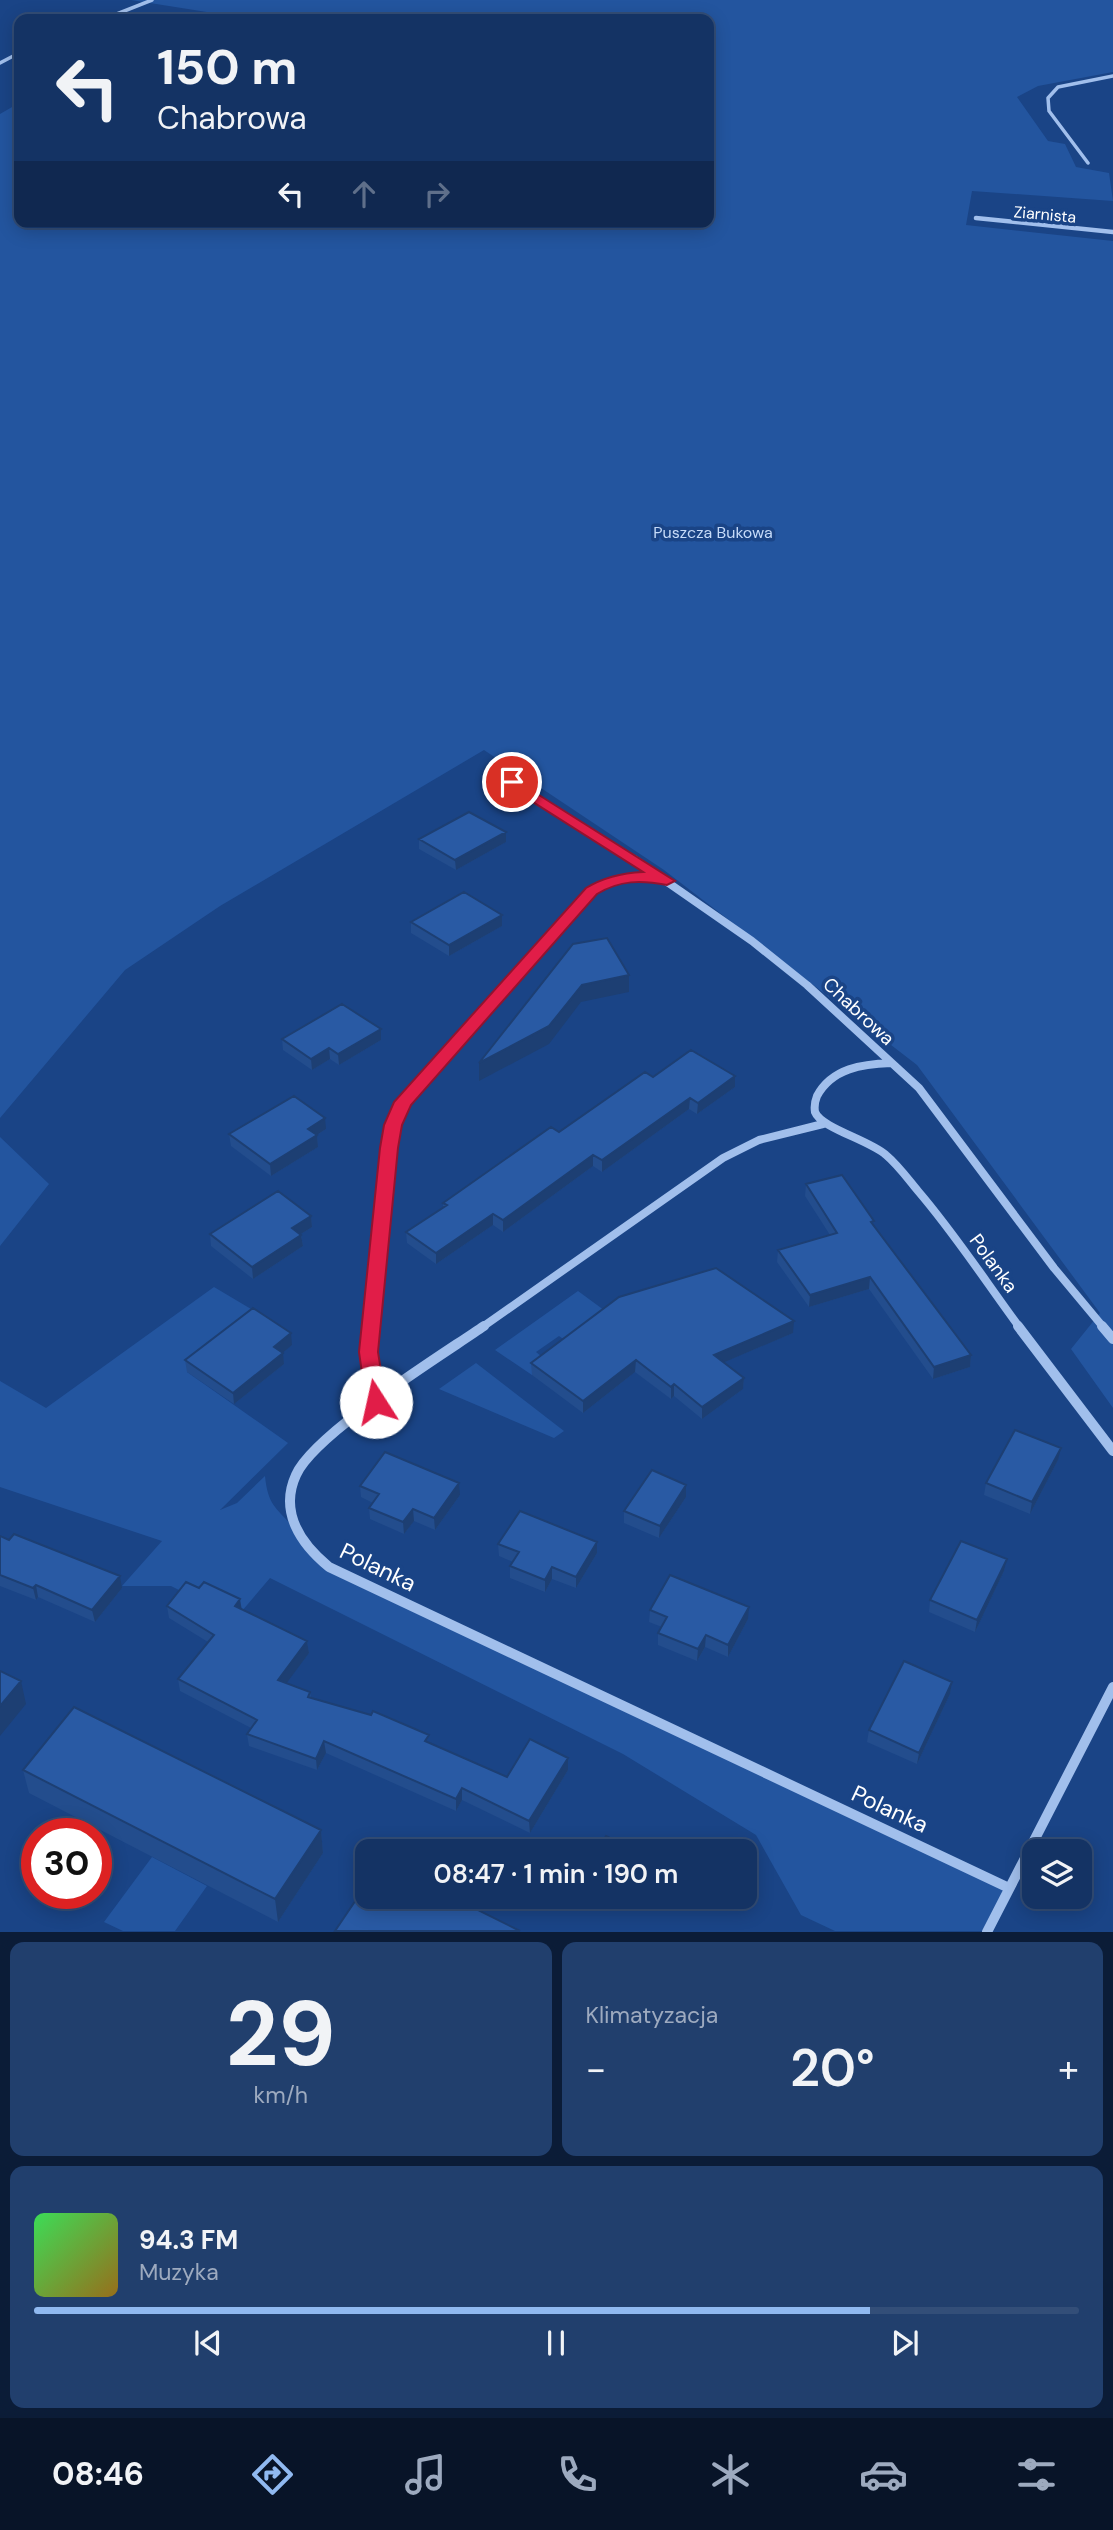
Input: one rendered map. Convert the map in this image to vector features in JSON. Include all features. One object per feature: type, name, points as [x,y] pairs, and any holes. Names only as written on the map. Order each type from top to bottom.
[{"type":"street","points":[[117,14],[152,0]]},
{"type":"street","points":[[1088,163],[1049,111],[1048,98],[1058,87],[1113,76]]},
{"type":"street","name":"Ziarnista","points":[[976,218],[1113,232]]},
{"type":"street","name":"Chabrowa","points":[[512,782],[667,881],[752,941],[807,985],[892,1062],[932,1102],[1054,1269],[1113,1339]]},
{"type":"street","points":[[376,1402],[368,1352],[389,1148],[393,1125],[403,1102],[592,891],[603,884],[625,877],[667,881]]},
{"type":"street","points":[[823,1124],[814,1104],[818,1093],[828,1081],[839,1073],[860,1066],[892,1062]]},
{"type":"street","name":"Polanka","points":[[1009,1888],[329,1567],[309,1553],[294,1529],[289,1501],[296,1473],[325,1441],[376,1402],[723,1158],[759,1140],[823,1124],[867,1141],[888,1156],[934,1210],[1053,1374],[1113,1451]]},
{"type":"street","points":[[987,1931],[1113,1687]]},
{"type":"green space","name":"Puszcza Bukowa","points":[[131,0],[1113,0],[1113,72],[1038,86],[1017,97],[1048,141],[1065,144],[1076,167],[1109,173],[1113,201],[972,191],[966,225],[1113,241],[1113,1408],[1071,1349],[1100,1313],[917,1065],[664,870],[484,750],[220,906],[125,970],[0,1118],[0,114],[14,106],[14,228],[714,228],[714,14],[219,14]]},
{"type":"green space","points":[[0,1137],[49,1184],[0,1246]]},
{"type":"green space","points":[[214,1287],[251,1309],[227,1328],[187,1372],[288,1443],[220,1510],[237,1503],[265,1476],[271,1500],[294,1528],[309,1553],[1009,1888],[987,1931],[835,1931],[801,1915],[756,1835],[623,1754],[270,1578],[242,1611],[197,1599],[171,1586],[122,1586],[162,1541],[0,1487],[0,1381],[46,1408]]},
{"type":"green space","points":[[578,1291],[680,1366],[637,1370],[572,1345],[559,1336],[536,1352],[548,1362],[532,1375],[495,1350]]},
{"type":"green space","points":[[476,1363],[564,1431],[554,1438],[439,1389]]},
{"type":"green space","points":[[152,1857],[207,1886],[175,1931],[123,1931],[104,1922]]},
{"type":"building","points":[[469,812],[506,832],[455,860],[419,839]]},
{"type":"building","points":[[464,892],[502,915],[449,945],[411,922]]},
{"type":"building","points":[[607,938],[629,975],[582,985],[549,1026],[479,1063],[573,944]]},
{"type":"building","points":[[342,1004],[381,1029],[338,1054],[329,1048],[311,1059],[282,1039]]},
{"type":"building","points":[[691,1050],[735,1076],[698,1103],[690,1098],[602,1160],[593,1155],[503,1220],[493,1214],[436,1253],[406,1232],[447,1205],[443,1203],[551,1127],[559,1132],[645,1072],[653,1077]]},
{"type":"building","points":[[294,1096],[325,1118],[308,1129],[317,1135],[270,1164],[229,1134]]},
{"type":"building","points":[[842,1175],[874,1221],[871,1222],[971,1355],[934,1367],[870,1277],[810,1295],[778,1250],[837,1233],[806,1184]]},
{"type":"building","points":[[278,1191],[311,1216],[292,1228],[301,1235],[252,1267],[210,1234]]},
{"type":"building","points":[[716,1268],[794,1321],[714,1355],[744,1378],[702,1407],[674,1384],[671,1387],[636,1360],[583,1401],[531,1363],[619,1297]]},
{"type":"building","points":[[253,1308],[291,1333],[274,1347],[283,1353],[233,1393],[185,1360]]},
{"type":"building","points":[[1015,1430],[1061,1448],[1032,1502],[986,1483]]},
{"type":"building","points":[[385,1452],[459,1483],[434,1518],[413,1509],[403,1522],[369,1508],[379,1494],[360,1486]]},
{"type":"building","points":[[652,1470],[686,1485],[660,1526],[624,1511]]},
{"type":"building","points":[[520,1511],[597,1542],[576,1577],[552,1567],[545,1580],[510,1566],[519,1552],[498,1544]]},
{"type":"building","points":[[14,1534],[120,1576],[92,1610],[36,1585],[33,1588],[0,1575],[0,1536],[9,1540]]},
{"type":"building","points":[[961,1541],[1007,1559],[977,1620],[930,1600]]},
{"type":"building","points":[[670,1575],[749,1607],[728,1645],[706,1635],[698,1649],[658,1633],[667,1617],[650,1610]]},
{"type":"building","points":[[186,1582],[199,1588],[204,1582],[240,1599],[235,1606],[307,1641],[278,1680],[310,1692],[308,1697],[371,1715],[373,1711],[429,1735],[425,1741],[507,1777],[530,1739],[568,1758],[529,1821],[462,1788],[456,1799],[324,1741],[316,1759],[247,1734],[257,1720],[178,1679],[214,1635],[167,1606]]},
{"type":"building","points":[[904,1661],[952,1682],[919,1753],[869,1730]]},
{"type":"building","points":[[0,1671],[21,1681],[0,1706]]},
{"type":"building","points":[[74,1707],[321,1830],[275,1899],[23,1770]]},
{"type":"building","points":[[355,1901],[355,1909],[476,1909],[520,1931],[335,1931]]},
{"type":"route","points":[[376,1402],[368,1352],[389,1148],[393,1125],[403,1102],[592,891],[603,884],[625,877],[667,881],[512,782]]}]
